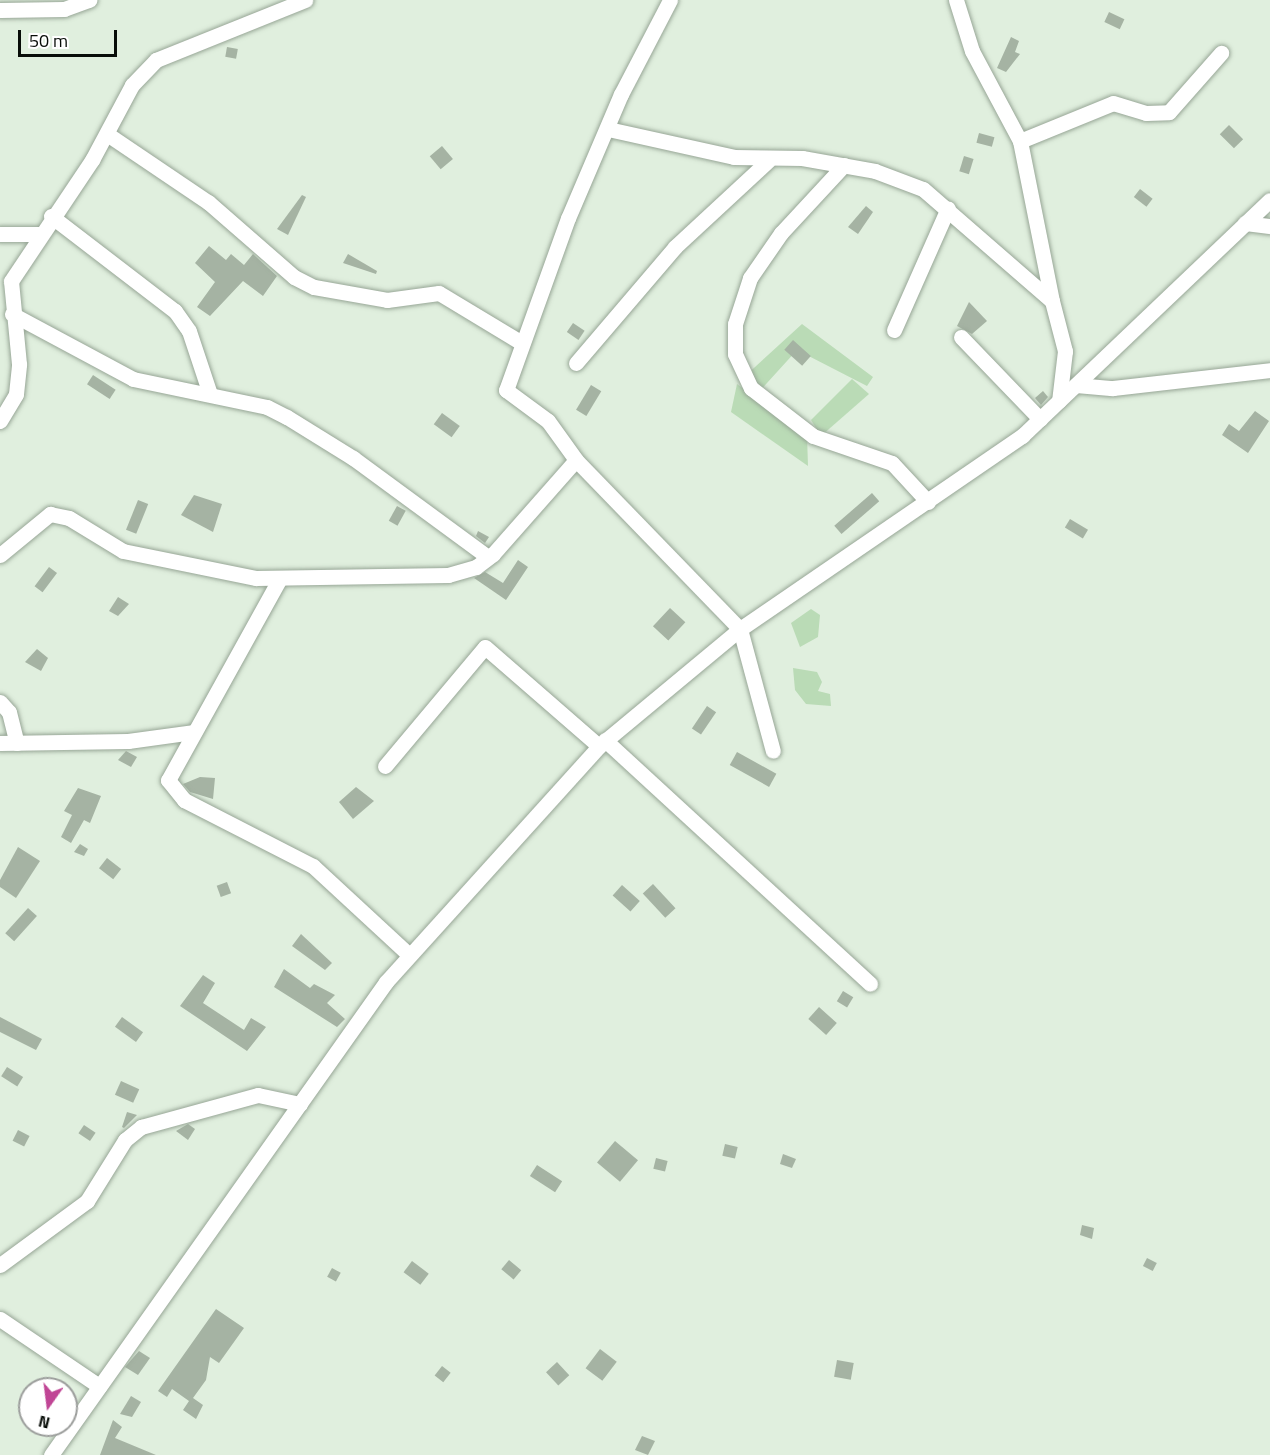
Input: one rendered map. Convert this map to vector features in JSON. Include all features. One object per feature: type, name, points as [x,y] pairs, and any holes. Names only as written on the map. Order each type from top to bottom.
[{"type":"street","points":[[0,10],[64,9],[89,0]]},
{"type":"street","points":[[0,421],[16,394],[19,363],[12,314],[11,281],[38,234],[107,134],[132,85],[156,60],[305,0]]},
{"type":"street","points":[[670,0],[609,129],[522,343],[506,390],[548,421],[576,460],[740,629],[773,751]]},
{"type":"street","points":[[956,0],[972,51],[1020,141],[1052,301],[1065,351],[1059,401]]},
{"type":"street","points":[[1020,141],[1113,103],[1146,113],[1169,112],[1221,53]]},
{"type":"street","points":[[609,129],[768,161],[802,158],[894,176],[948,208],[1052,301]]},
{"type":"street","points":[[107,134],[208,202],[294,277],[314,287],[387,300],[439,293],[522,343]]},
{"type":"street","points":[[576,363],[675,248],[768,161]]},
{"type":"street","points":[[844,165],[781,233],[750,278],[735,324],[735,354],[751,388],[804,429],[825,443],[892,463],[928,502]]},
{"type":"street","points":[[51,1455],[300,1104],[409,955],[602,743],[740,629],[928,502],[1041,419],[1270,200]]},
{"type":"street","points":[[894,330],[948,208]]},
{"type":"street","points":[[51,216],[175,311],[189,331],[210,394]]},
{"type":"street","points":[[1245,223],[1270,226]]},
{"type":"street","points":[[0,234],[38,234]]},
{"type":"street","points":[[12,314],[133,379],[210,394],[287,417],[353,458],[488,556]]},
{"type":"street","points":[[961,337],[1041,419]]},
{"type":"street","points":[[1076,385],[1123,387],[1270,370]]},
{"type":"street","points":[[0,555],[50,513],[145,558],[279,580],[448,575],[476,567],[576,460]]},
{"type":"street","points":[[279,580],[168,780],[184,800],[313,866],[409,955]]},
{"type":"street","points":[[385,766],[485,647],[602,743],[870,984]]},
{"type":"street","points":[[0,702],[9,712],[17,743]]},
{"type":"street","points":[[0,743],[128,741],[194,732]]},
{"type":"street","points":[[0,1265],[87,1201],[125,1140],[141,1126],[258,1095],[300,1104]]},
{"type":"street","points":[[0,1319],[99,1386]]},
{"type":"green space","points":[[802,324],[873,377],[867,386],[797,350],[758,393],[743,378]]},
{"type":"green space","points":[[852,379],[869,394],[821,436],[811,420]]},
{"type":"green space","points":[[737,384],[807,436],[808,466],[731,412]]},
{"type":"green space","points":[[811,609],[820,615],[818,637],[800,647],[791,623]]},
{"type":"green space","points":[[793,668],[817,672],[822,682],[818,691],[830,694],[831,706],[806,704],[795,690]]},
{"type":"building","points":[[1109,12],[1124,19],[1120,29],[1104,22]]},
{"type":"building","points":[[1011,37],[1019,41],[1015,52],[1020,54],[1006,72],[997,68]]},
{"type":"building","points":[[227,47],[238,49],[236,59],[225,57]]},
{"type":"building","points":[[1229,125],[1243,139],[1234,148],[1220,134]]},
{"type":"building","points":[[979,133],[994,137],[992,147],[976,143]]},
{"type":"building","points":[[442,146],[453,159],[441,169],[430,156]]},
{"type":"building","points":[[964,156],[974,159],[969,174],[959,171]]},
{"type":"building","points":[[1140,189],[1153,199],[1146,207],[1134,197]]},
{"type":"building","points":[[302,195],[306,197],[288,235],[277,229]]},
{"type":"building","points":[[866,206],[873,212],[858,234],[848,227]]},
{"type":"building","points":[[209,246],[226,260],[231,254],[244,265],[253,254],[277,276],[263,296],[243,281],[210,316],[197,307],[215,282],[195,263]]},
{"type":"building","points":[[348,254],[377,271],[376,274],[343,263]]},
{"type":"building","points":[[969,302],[987,321],[972,334],[957,326]]},
{"type":"building","points":[[573,323],[585,331],[578,340],[567,332]]},
{"type":"building","points":[[793,340],[811,356],[802,366],[784,350]]},
{"type":"building","points":[[93,375],[116,390],[110,399],[87,384]]},
{"type":"building","points":[[591,385],[601,391],[586,416],[576,410]]},
{"type":"building","points":[[1043,391],[1048,397],[1041,405],[1035,398]]},
{"type":"building","points":[[1255,411],[1269,421],[1248,453],[1222,435],[1229,424],[1239,431]]},
{"type":"building","points":[[442,413],[460,426],[452,437],[434,424]]},
{"type":"building","points":[[872,493],[879,501],[841,534],[834,526]]},
{"type":"building","points":[[194,495],[222,504],[213,532],[181,515]]},
{"type":"building","points":[[138,500],[148,504],[136,534],[126,530]]},
{"type":"building","points":[[397,506],[406,511],[398,526],[389,521]]},
{"type":"building","points":[[1070,519],[1088,530],[1083,538],[1065,528]]},
{"type":"building","points":[[478,531],[489,537],[485,543],[476,536]]},
{"type":"building","points":[[518,560],[528,567],[506,600],[474,578],[485,572],[503,583]]},
{"type":"building","points":[[49,567],[57,573],[43,592],[35,586]]},
{"type":"building","points":[[118,597],[129,604],[118,616],[109,611]]},
{"type":"building","points":[[670,608],[685,622],[668,641],[653,626]]},
{"type":"building","points":[[37,649],[48,658],[41,671],[25,662]]},
{"type":"building","points":[[707,706],[716,712],[701,735],[692,728]]},
{"type":"building","points":[[126,751],[137,757],[131,767],[118,760]]},
{"type":"building","points":[[737,752],[776,774],[769,787],[730,765]]},
{"type":"building","points":[[200,777],[215,778],[213,799],[190,792],[183,784]]},
{"type":"building","points":[[356,787],[374,801],[353,819],[339,802]]},
{"type":"building","points":[[78,788],[101,796],[90,823],[84,820],[71,843],[61,837],[72,815],[64,811]]},
{"type":"building","points":[[80,844],[88,849],[84,856],[74,852]]},
{"type":"building","points":[[18,847],[40,861],[16,898],[0,887],[0,880]]},
{"type":"building","points":[[107,858],[121,869],[113,879],[99,868]]},
{"type":"building","points":[[227,882],[231,893],[221,897],[217,886]]},
{"type":"building","points":[[653,884],[676,908],[665,918],[643,894]]},
{"type":"building","points":[[622,885],[640,901],[630,911],[613,895]]},
{"type":"building","points":[[28,908],[37,916],[14,941],[5,933]]},
{"type":"building","points":[[301,934],[332,963],[325,970],[292,946]]},
{"type":"building","points":[[284,969],[310,988],[314,984],[335,995],[327,1003],[345,1019],[337,1027],[274,987]]},
{"type":"building","points":[[203,975],[215,983],[203,1003],[244,1030],[251,1018],[266,1027],[247,1051],[180,1006]]},
{"type":"building","points":[[843,991],[853,997],[847,1007],[837,1001]]},
{"type":"building","points":[[819,1007],[837,1023],[826,1035],[808,1019]]},
{"type":"building","points":[[0,1017],[42,1039],[36,1050],[0,1032]]},
{"type":"building","points":[[122,1017],[143,1032],[136,1042],[115,1027]]},
{"type":"building","points":[[7,1067],[23,1077],[17,1086],[1,1076]]},
{"type":"building","points":[[121,1081],[139,1089],[133,1103],[115,1095]]},
{"type":"building","points":[[127,1112],[137,1115],[124,1128],[122,1127]]},
{"type":"building","points":[[188,1124],[195,1129],[188,1140],[176,1131]]},
{"type":"building","points":[[84,1125],[96,1133],[90,1141],[78,1133]]},
{"type":"building","points":[[18,1130],[30,1136],[24,1147],[13,1141]]},
{"type":"building","points":[[615,1141],[638,1160],[620,1182],[597,1162]]},
{"type":"building","points":[[725,1144],[738,1147],[735,1159],[722,1156]]},
{"type":"building","points":[[783,1154],[796,1159],[792,1168],[780,1164]]},
{"type":"building","points":[[656,1158],[668,1161],[665,1172],[653,1169]]},
{"type":"building","points":[[537,1165],[562,1181],[555,1192],[530,1176]]},
{"type":"building","points":[[1082,1225],[1094,1228],[1092,1239],[1080,1235]]},
{"type":"building","points":[[1147,1258],[1157,1263],[1153,1271],[1143,1266]]},
{"type":"building","points":[[509,1260],[521,1270],[514,1279],[501,1269]]},
{"type":"building","points":[[412,1261],[429,1274],[420,1285],[404,1272]]},
{"type":"building","points":[[332,1268],[341,1273],[336,1282],[327,1277]]},
{"type":"building","points":[[216,1309],[244,1328],[219,1363],[210,1357],[206,1380],[193,1398],[203,1405],[196,1419],[183,1410],[189,1401],[172,1389],[167,1397],[158,1391]]},
{"type":"building","points":[[600,1349],[617,1362],[602,1381],[586,1368]]},
{"type":"building","points":[[139,1351],[150,1358],[138,1375],[125,1367]]},
{"type":"building","points":[[837,1360],[854,1363],[851,1380],[834,1377]]},
{"type":"building","points":[[557,1362],[569,1375],[558,1385],[546,1372]]},
{"type":"building","points":[[442,1366],[451,1373],[443,1382],[435,1375]]},
{"type":"building","points":[[131,1396],[141,1402],[132,1417],[120,1414]]},
{"type":"building","points":[[113,1420],[122,1427],[115,1438],[156,1455],[100,1455]]},
{"type":"building","points":[[642,1436],[655,1441],[648,1455],[635,1450]]}]
